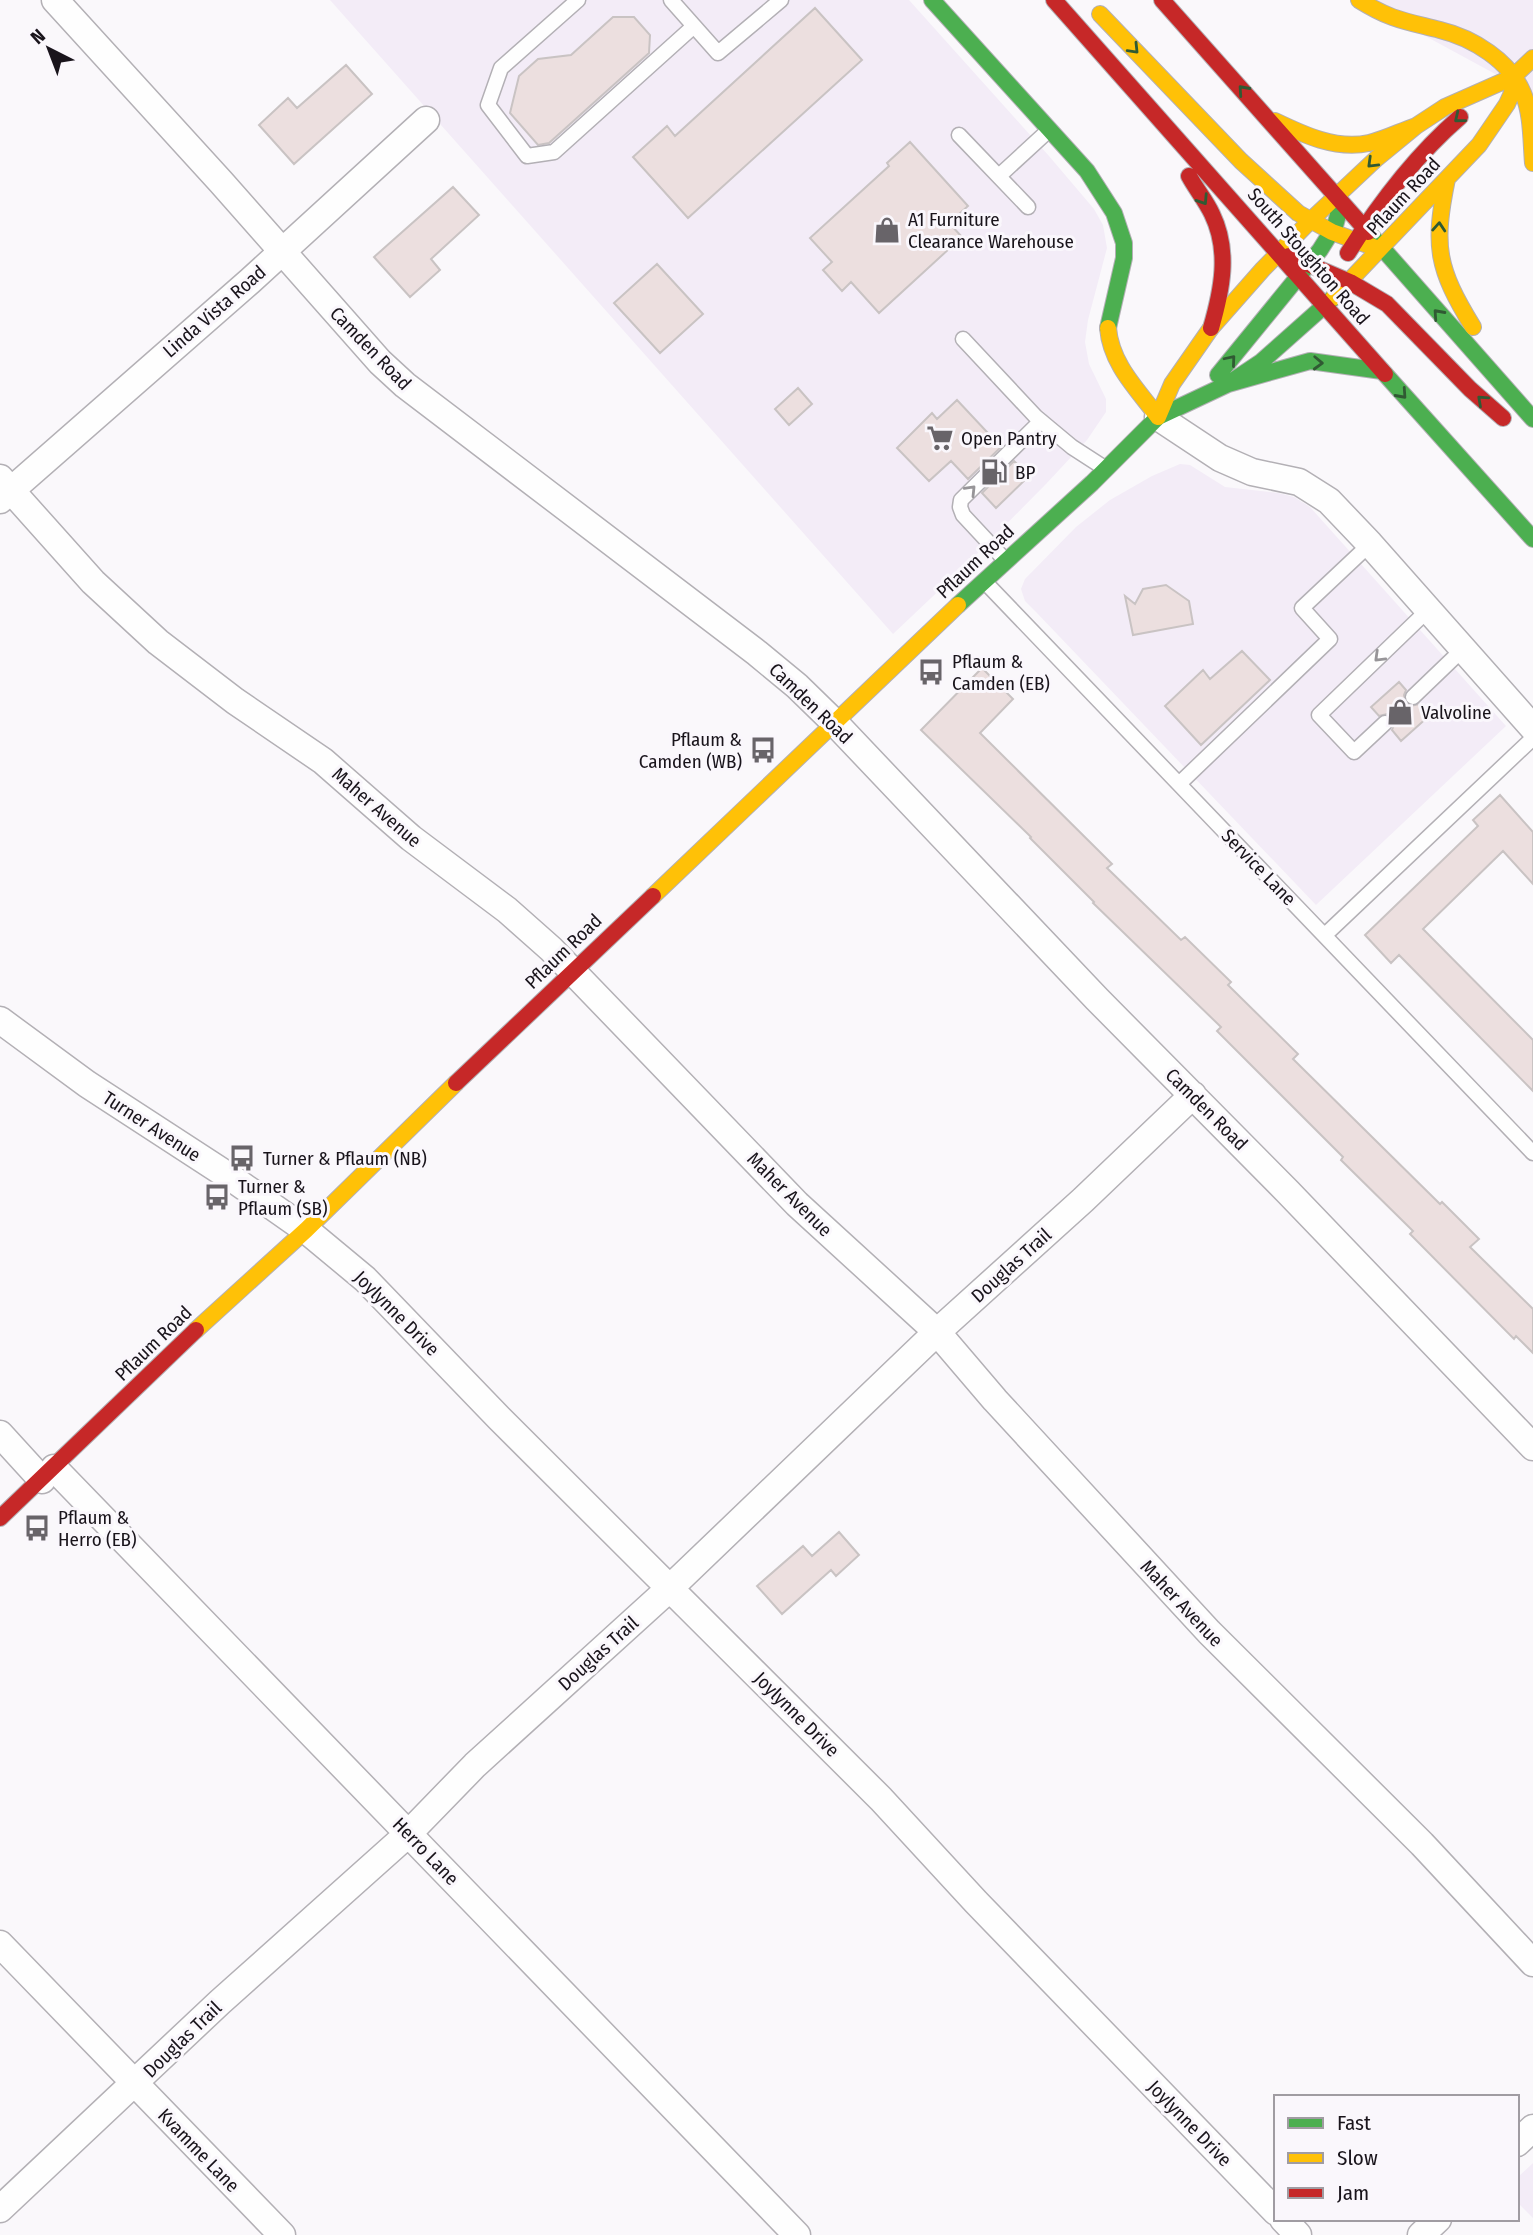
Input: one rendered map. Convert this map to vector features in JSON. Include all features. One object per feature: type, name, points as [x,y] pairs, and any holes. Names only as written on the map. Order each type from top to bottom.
[{"type":"street","name":"Camden Road","points":[[55,0],[380,362],[405,385],[797,686],[1087,989],[1533,1447]]},
{"type":"street","points":[[932,0],[1108,198],[1122,232],[1124,250],[1123,266],[1109,319],[1110,343],[1118,362],[1158,417],[1220,458],[1252,472],[1299,482],[1329,501],[1533,728]]},
{"type":"street","name":"South Stoughton Road","points":[[1054,0],[1279,253]]},
{"type":"street","points":[[1086,0],[1241,161],[1298,213],[1332,232],[1360,235]]},
{"type":"street","points":[[1162,0],[1336,197],[1360,235],[1382,250],[1533,419]]},
{"type":"street","points":[[1359,0],[1384,16],[1408,24],[1443,30],[1465,39],[1491,55],[1513,77],[1525,100],[1533,163]]},
{"type":"street","name":"Pflaum Road","points":[[0,1518],[236,1292],[306,1230],[573,971],[1106,469],[1158,417],[1172,384],[1212,328],[1245,288],[1311,220],[1377,158],[1416,126],[1445,107],[1513,77],[1533,58]]},
{"type":"street","points":[[1343,279],[1360,235],[1384,200],[1432,142],[1513,77]]},
{"type":"street","name":"Pflaum Road","points":[[1158,417],[1228,384],[1273,352],[1325,305],[1343,279],[1382,250],[1479,145],[1510,99],[1513,77]]},
{"type":"street","points":[[1268,118],[1312,138],[1344,144],[1368,144],[1416,126]]},
{"type":"street","name":"Linda Vista Road","points":[[4,490],[281,252],[426,120]]},
{"type":"street","points":[[1177,138],[1185,168],[1212,214],[1225,260],[1222,267],[1222,293],[1212,328]]},
{"type":"street","points":[[1447,179],[1439,224],[1440,261],[1449,287],[1473,327],[1479,359]]},
{"type":"street","points":[[1158,417],[1170,406],[1219,375],[1305,270],[1332,232],[1338,215],[1336,197]]},
{"type":"street","points":[[1279,253],[1305,270],[1343,279],[1387,304],[1470,389],[1515,429]]},
{"type":"street","name":"South Stoughton Road","points":[[1305,270],[1325,305],[1533,539]]},
{"type":"street","points":[[1228,384],[1310,361],[1381,371]]},
{"type":"street","name":"Maher Avenue","points":[[4,490],[93,582],[158,642],[235,701],[323,761],[411,838],[507,909],[573,971],[797,1204],[937,1332],[995,1400],[1209,1632],[1422,1844],[1533,1963]]},
{"type":"street","name":"Turner Avenue","points":[[0,1020],[87,1084],[306,1230]]},
{"type":"street","name":"Douglas Trail","points":[[0,2209],[231,1992],[408,1833],[475,1765],[670,1588],[937,1332],[1083,1200],[1193,1095]]},
{"type":"street","name":"Joylynne Drive","points":[[306,1230],[365,1279],[499,1418],[881,1799],[976,1902],[1274,2210]]},
{"type":"street","name":"Herro Lane","points":[[0,1434],[48,1474],[408,1833],[797,2235]]},
{"type":"street","name":"Kvamme Lane","points":[[0,1944],[282,2235]]},
{"type":"street","points":[[1519,2141],[1533,2128]]},
{"type":"street","points":[[1285,2221],[1298,2235]]},
{"type":"street","points":[[1421,2235],[1435,2221]]},
{"type":"lane","points":[[578,0],[501,68],[488,105],[527,156],[554,152],[694,26]]},
{"type":"lane","points":[[671,0],[718,53],[781,0]]},
{"type":"lane","points":[[999,176],[1049,130]]},
{"type":"lane","points":[[960,135],[1028,207]]},
{"type":"lane","points":[[963,339],[1041,421],[1072,447],[1106,469]]},
{"type":"lane","points":[[1006,561],[963,515],[961,500],[1041,421]]},
{"type":"lane","points":[[1180,783],[1330,639],[1302,608],[1370,544]]},
{"type":"lane","name":"Service Lane","points":[[985,581],[1533,1153]]},
{"type":"lane","points":[[1385,723],[1354,752],[1319,715],[1429,610]]},
{"type":"lane","points":[[1413,697],[1463,649]]},
{"type":"lane","points":[[1325,935],[1533,738]]},
{"type":"shaded area","points":[[330,0],[909,0],[1049,156],[1094,209],[1103,225],[1107,248],[1085,342],[1089,364],[1106,399],[1106,412],[1087,440],[1046,484],[893,634]]},
{"type":"shaded area","points":[[1359,0],[1533,0],[1533,163],[1521,88]]},
{"type":"shaded area","points":[[1180,464],[1190,465],[1225,487],[1278,493],[1294,497],[1310,507],[1506,726],[1316,905],[1025,601],[1021,589],[1025,579],[1076,527],[1110,500],[1152,476]]},
{"type":"shaded area","points":[[1533,2163],[1533,2218],[1519,2204],[1519,2176]]},
{"type":"building","points":[[815,8],[862,60],[688,218],[633,157],[667,126],[675,136]]},
{"type":"building","points":[[613,17],[634,17],[650,35],[649,53],[549,143],[538,145],[510,113],[519,76],[538,59],[571,55]]},
{"type":"building","points":[[346,65],[372,94],[294,164],[259,125],[288,98],[297,108]]},
{"type":"building","name":"A1 Furniture Clearance Warehouse","points":[[910,142],[968,206],[949,223],[962,237],[879,313],[851,282],[842,291],[823,270],[832,262],[810,238],[889,166],[887,163]]},
{"type":"building","points":[[453,187],[479,215],[431,259],[440,270],[410,297],[374,257]]},
{"type":"building","points":[[657,264],[703,314],[660,353],[614,303]]},
{"type":"building","points":[[798,388],[812,404],[789,425],[775,409]]},
{"type":"building","name":"Open Pantry","points":[[957,400],[1001,447],[968,479],[951,461],[929,481],[897,448],[932,413],[937,419]]},
{"type":"building","points":[[1014,461],[1029,476],[996,508],[982,493]]},
{"type":"building","points":[[1166,585],[1189,601],[1193,624],[1133,635],[1125,596],[1135,604],[1143,589]]},
{"type":"building","points":[[1242,651],[1270,680],[1201,745],[1165,706],[1203,670],[1210,679]]},
{"type":"building","points":[[982,668],[1013,699],[980,733],[1112,864],[1107,868],[1181,940],[1185,937],[1231,982],[1228,985],[1298,1054],[1293,1059],[1479,1239],[1470,1247],[1533,1309],[1533,1353],[1516,1336],[1514,1339],[1410,1234],[1413,1231],[1341,1160],[1343,1157],[1217,1031],[1221,1027],[921,730]]},
{"type":"building","points":[[1399,682],[1406,690],[1406,703],[1411,706],[1419,704],[1429,716],[1401,741],[1392,730],[1392,717],[1387,714],[1379,716],[1371,707]]},
{"type":"building","points":[[1500,795],[1533,832],[1533,884],[1503,851],[1423,929],[1533,1040],[1533,1091],[1399,955],[1391,963],[1365,935],[1478,826],[1473,820]]},
{"type":"building","points":[[839,1532],[859,1555],[836,1576],[831,1570],[782,1614],[757,1586],[803,1546],[812,1556]]},
{"type":"traffic: fast","points":[[932,0],[1087,171],[1114,213],[1124,243],[1124,258],[1108,328]]},
{"type":"traffic: fast","points":[[1218,375],[1320,250],[1335,226],[1337,202]]},
{"type":"traffic: fast","points":[[1368,232],[1533,419]]},
{"type":"traffic: fast","points":[[958,605],[1092,483],[1158,417],[1228,384],[1261,362],[1333,298]]},
{"type":"traffic: fast","points":[[1228,384],[1310,361],[1382,371]]},
{"type":"traffic: fast","points":[[1385,374],[1533,539]]},
{"type":"traffic: slow","points":[[1359,0],[1389,16],[1465,39],[1500,61],[1517,81],[1526,101],[1533,163]]},
{"type":"traffic: slow","points":[[1100,14],[1241,161],[1298,213],[1332,232],[1376,248]]},
{"type":"traffic: slow","points":[[1158,417],[1172,384],[1211,328],[1311,220],[1377,158],[1416,126],[1445,107],[1513,77],[1533,58]]},
{"type":"traffic: slow","points":[[1333,298],[1479,145],[1507,104],[1512,93],[1513,77]]},
{"type":"traffic: slow","points":[[1275,121],[1332,143],[1357,145],[1416,126]]},
{"type":"traffic: slow","points":[[1447,179],[1440,223],[1441,256],[1452,289],[1473,327]]},
{"type":"traffic: slow","points":[[1108,328],[1110,341],[1120,365],[1158,417]]},
{"type":"traffic: slow","points":[[653,896],[958,605]]},
{"type":"traffic: slow","points":[[196,1330],[306,1230],[456,1083]]},
{"type":"traffic: jam","points":[[1054,0],[1385,374]]},
{"type":"traffic: jam","points":[[1162,0],[1368,232]]},
{"type":"traffic: jam","points":[[1348,253],[1399,181],[1460,117]]},
{"type":"traffic: jam","points":[[1189,176],[1212,214],[1221,242],[1221,285],[1211,328]]},
{"type":"traffic: jam","points":[[1289,256],[1350,282],[1387,304],[1470,389],[1503,418]]},
{"type":"traffic: jam","points":[[456,1083],[653,896]]},
{"type":"traffic: jam","points":[[0,1518],[196,1330]]},
{"type":"place","name":"A1 Furniture Clearance Warehouse","points":[[887,230]]},
{"type":"place","name":"Open Pantry","points":[[940,438]]},
{"type":"place","name":"BP","points":[[994,472]]},
{"type":"place","name":"Pflaum & Camden (EB)","points":[[931,672]]},
{"type":"place","name":"Valvoline","points":[[1400,712]]},
{"type":"place","name":"Pflaum & Camden (WB)","points":[[763,750]]},
{"type":"place","name":"Turner & Pflaum (NB)","points":[[242,1158]]},
{"type":"place","name":"Turner & Pflaum (SB)","points":[[217,1197]]},
{"type":"place","name":"Pflaum & Herro (EB)","points":[[37,1528]]}]
